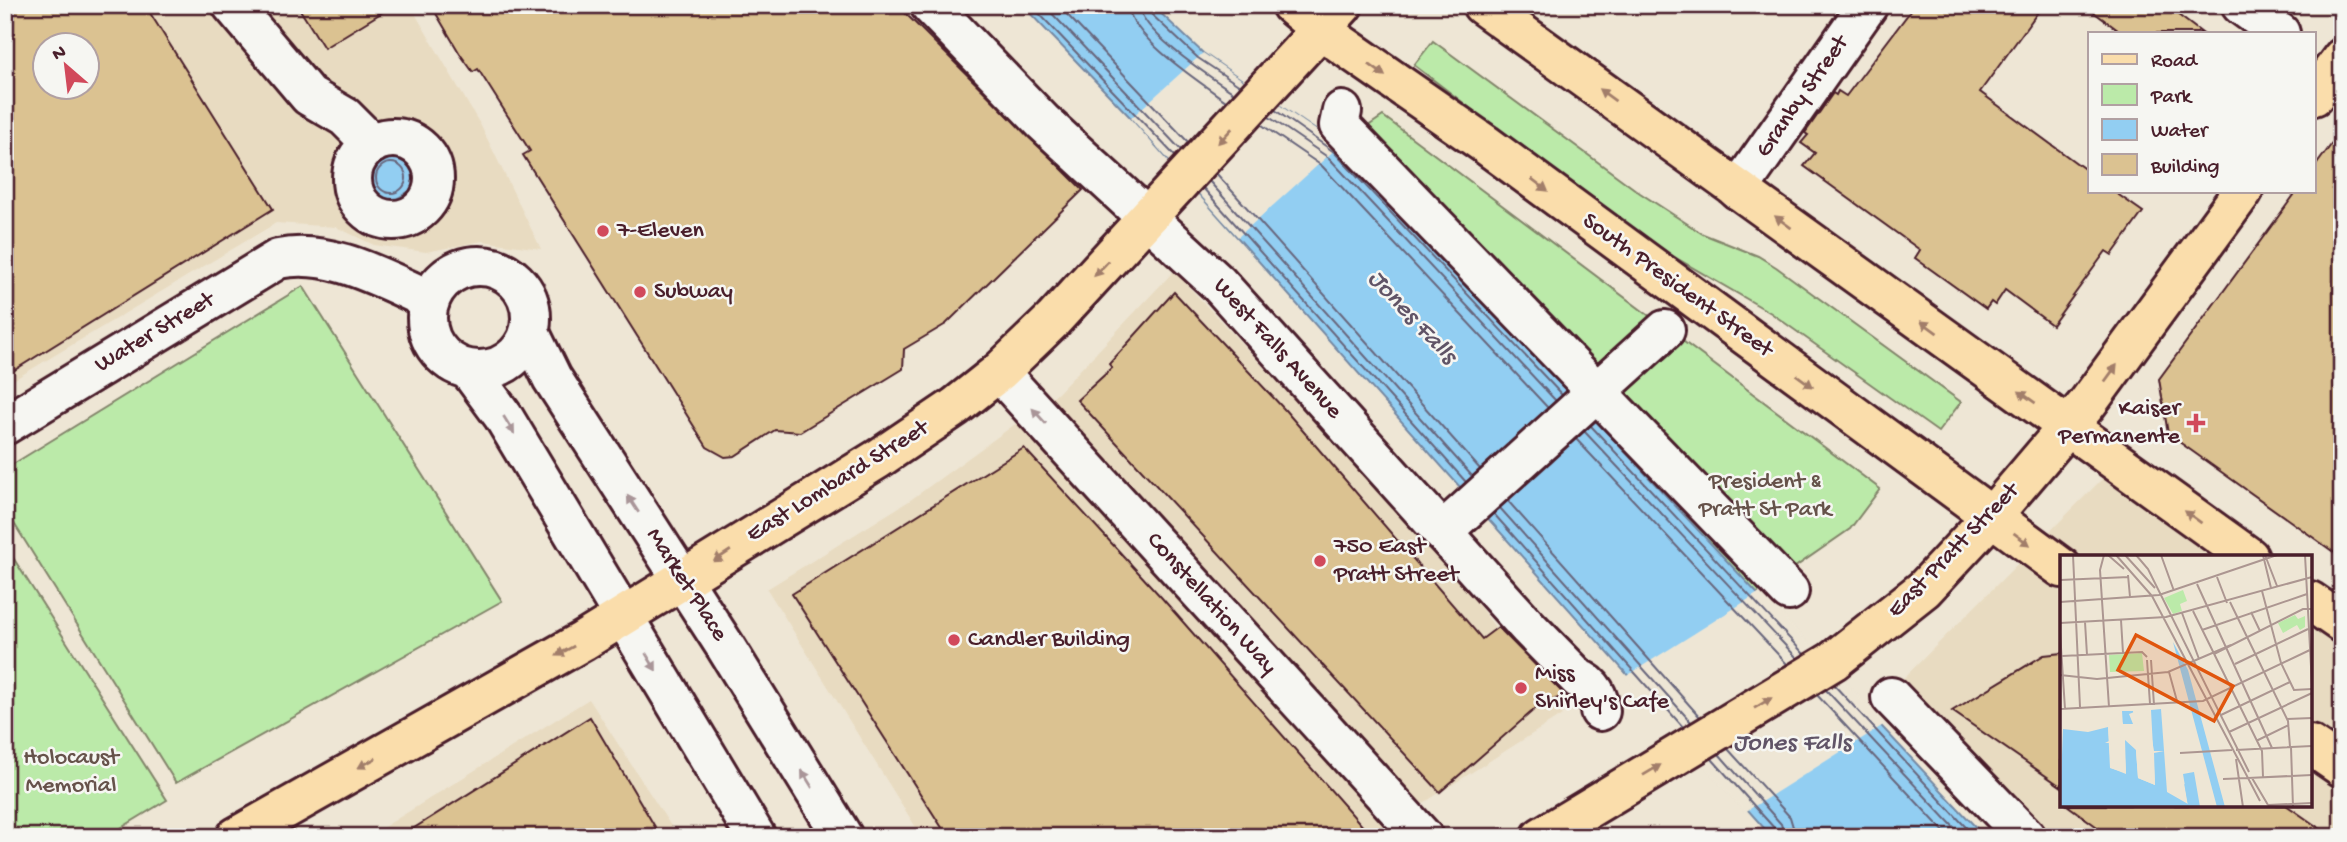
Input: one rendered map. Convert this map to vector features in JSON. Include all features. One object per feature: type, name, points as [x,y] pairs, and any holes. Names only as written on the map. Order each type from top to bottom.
[{"type":"main road","name":"South President Street","points":[[1291,5],[1332,18],[1485,144],[2060,567]]},
{"type":"main road","points":[[1482,5],[2246,555]]},
{"type":"main road","name":"East Lombard Street","points":[[236,837],[624,616],[925,428],[999,372],[1186,178],[1332,18]]},
{"type":"main road","name":"East Pratt Street","points":[[1541,837],[1833,661],[1924,589],[2069,427],[2242,192]]},
{"type":"main road","points":[[2312,602],[2342,623]]},
{"type":"main road","points":[[2312,746],[2342,767]]},
{"type":"street","points":[[233,5],[309,96],[345,117],[372,144]]},
{"type":"street","name":"West Falls Avenue","points":[[930,5],[1042,122],[1218,283],[1456,520],[1529,628],[1578,679],[1588,682],[1599,700],[1600,711]]},
{"type":"street","name":"Granby Street","points":[[1738,190],[1868,5]]},
{"type":"street","points":[[2241,5],[2279,32]]},
{"type":"street","points":[[1342,111],[1339,125],[1599,391],[1788,591]]},
{"type":"street","name":"Water Street","points":[[5,425],[278,259],[310,256],[325,258],[376,276],[430,300]]},
{"type":"street","name":"Market Place","points":[[430,300],[447,276],[461,269],[490,267],[504,272],[525,292],[530,305],[530,333],[552,378],[843,837]]},
{"type":"street","points":[[430,300],[428,330],[433,344],[454,365],[469,370],[485,371],[500,367],[523,347],[530,333]]},
{"type":"street","points":[[1456,520],[1665,330]]},
{"type":"street","points":[[469,370],[503,416],[756,837]]},
{"type":"street","name":"Constellation Way","points":[[999,372],[1423,837]]},
{"type":"street","points":[[1891,697],[2026,837]]},
{"type":"shaded area","points":[[5,5],[410,5],[481,126],[541,249],[482,241],[426,252],[374,245],[336,227],[276,223],[5,385]]},
{"type":"shaded area","points":[[1174,271],[1446,563],[1562,715],[1370,837],[922,837],[767,589],[909,501],[1058,393]]},
{"type":"shaded area","points":[[2118,463],[2253,555],[2060,555],[2060,807],[2312,807],[2312,595],[2342,615],[2342,837],[2001,837],[1875,707]]},
{"type":"shaded area","points":[[589,699],[678,837],[368,837]]},
{"type":"green space","points":[[1433,41],[1640,193],[1703,234],[1758,256],[1776,267],[1961,402],[1938,432],[1771,313],[1633,233],[1414,65]]},
{"type":"green space","name":"President & Pratt St Park","points":[[1383,116],[1880,489],[1850,529],[1755,595],[1339,146]]},
{"type":"green space","points":[[303,286],[502,601],[176,783],[5,509],[5,469]]},
{"type":"green space","name":"Holocaust Memorial","points":[[5,545],[167,800],[106,837],[5,837]]},
{"type":"water","name":"Jones Falls","points":[[1022,5],[1152,5],[1203,53],[1339,146],[1985,837],[1772,837],[1131,118]]},
{"type":"water","points":[[393,152],[396,157],[401,153],[417,179],[412,182],[414,188],[390,203],[386,199],[381,202],[365,176],[369,173],[367,168]]},
{"type":"pier","points":[[1203,53],[1339,146],[1238,237],[1131,118]]},
{"type":"pier","points":[[1760,592],[1885,724],[1745,812],[1625,677]]},
{"type":"building","points":[[5,5],[145,5],[273,209],[5,376]]},
{"type":"building","points":[[297,5],[394,5],[324,48]]},
{"type":"building","points":[[431,5],[897,5],[1083,190],[946,324],[904,349],[903,369],[800,432],[775,430],[735,456],[725,457],[707,447],[523,155],[530,151],[478,69],[473,72],[460,54]]},
{"type":"building","points":[[1915,5],[2043,5],[1980,92],[2088,172],[2088,192],[2114,192],[2143,212],[2112,255],[2106,251],[2052,325],[2005,290],[1995,305],[1991,302],[1986,309],[1915,258],[1920,250],[1804,166],[1815,153],[1801,143],[1808,135],[1805,133],[1833,93],[1836,95],[1838,91],[1846,96]]},
{"type":"building","points":[[2084,5],[2165,5],[2201,32],[2121,32]]},
{"type":"building","points":[[2342,130],[2342,558],[2168,434],[2159,379],[2296,192],[2316,192],[2316,165]]},
{"type":"building","name":"750 East Pratt Street","points":[[1174,292],[1285,410],[1482,639],[1498,627],[1565,695],[1536,708],[1440,792],[1077,400],[1112,368],[1109,364]]},
{"type":"building","name":"Candler Building","points":[[1024,448],[1161,597],[1372,837],[948,837],[792,594]]},
{"type":"building","points":[[2060,653],[2060,786],[1952,711],[2044,655]]},
{"type":"building","points":[[590,717],[661,837],[400,837]]},
{"type":"building","points":[[2070,807],[2289,807],[2332,837],[2111,837]]},
{"type":"place","name":"7-Eleven","points":[[603,231]]},
{"type":"place","name":"Subway","points":[[640,292]]},
{"type":"place","name":"Kaiser Permanente","points":[[2196,423]]},
{"type":"place","name":"750 East Pratt Street","points":[[1320,561]]},
{"type":"place","name":"Candler Building","points":[[954,640]]},
{"type":"place","name":"Miss Shirley's Cafe","points":[[1521,688]]}]
